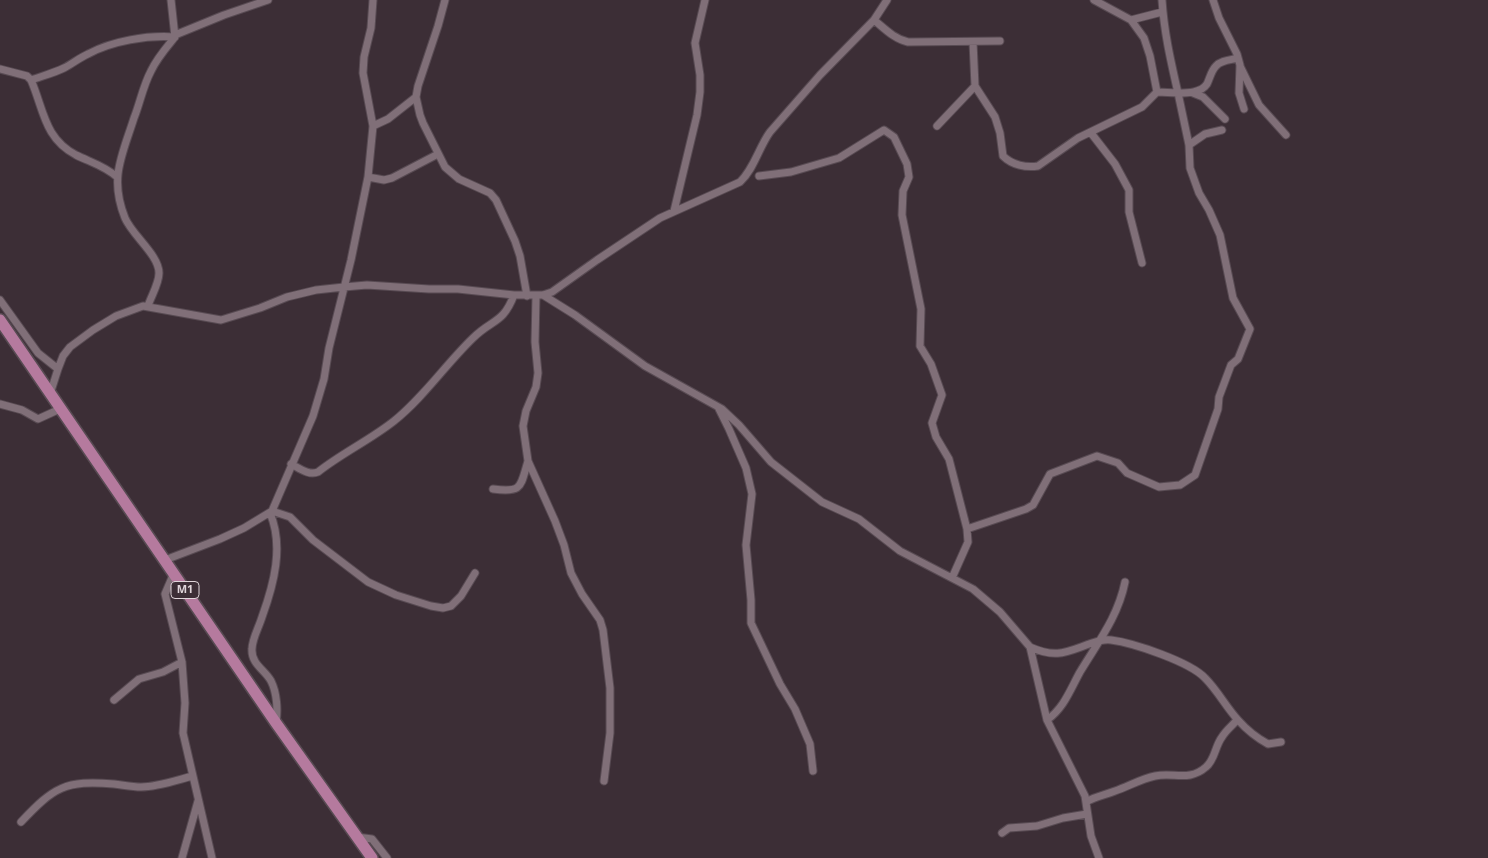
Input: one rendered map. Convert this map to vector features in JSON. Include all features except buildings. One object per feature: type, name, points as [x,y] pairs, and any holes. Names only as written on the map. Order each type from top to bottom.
[{"type":"highway","name":"M1","points":[[0,320],[276,723],[372,858]]},
{"type":"street","points":[[148,306],[159,275],[158,270],[147,250],[126,220],[118,191],[117,177],[120,161],[144,86],[159,56],[175,36],[171,0]]},
{"type":"street","points":[[32,80],[63,68],[86,54],[103,47],[148,37],[175,36],[224,15],[268,0]]},
{"type":"street","points":[[165,560],[244,528],[271,512],[318,400],[368,177],[373,126],[366,89],[364,57],[371,28],[373,0]]},
{"type":"street","points":[[445,0],[416,97],[423,123],[446,167],[459,179],[490,193],[496,200],[520,256],[527,296]]},
{"type":"street","points":[[674,212],[697,115],[700,75],[695,43],[705,0]]},
{"type":"street","points":[[50,394],[63,356],[70,347],[116,316],[143,306],[221,320],[288,297],[344,287],[368,285],[428,289],[458,288],[527,296],[539,296],[552,292],[628,239],[674,212],[743,179],[763,141],[770,132],[820,75],[874,20],[887,0]]},
{"type":"street","points":[[1094,0],[1131,20],[1144,38],[1150,56],[1157,92]]},
{"type":"street","points":[[967,529],[1033,505],[1050,474],[1096,456],[1118,463],[1127,473],[1159,488],[1180,485],[1195,475],[1231,365],[1238,359],[1250,329],[1233,298],[1220,235],[1210,210],[1199,193],[1190,168],[1189,146],[1167,47],[1162,0]]},
{"type":"street","points":[[1213,0],[1215,9],[1234,46],[1239,62],[1259,105],[1286,135]]},
{"type":"street","points":[[1131,20],[1162,12]]},
{"type":"street","points":[[874,20],[900,40],[908,42],[1000,41]]},
{"type":"street","points":[[973,42],[975,86],[995,117],[1000,133],[1003,156],[1014,164],[1030,167],[1038,166],[1078,138],[1142,107],[1157,92],[1193,92],[1205,86],[1215,66],[1220,62],[1239,62]]},
{"type":"street","points":[[1239,62],[1238,86],[1244,109]]},
{"type":"street","points":[[0,69],[26,76],[32,80],[46,124],[56,140],[67,150],[106,168],[117,177]]},
{"type":"street","points":[[937,126],[975,86]]},
{"type":"street","points":[[1193,92],[1203,97],[1225,119]]},
{"type":"street","points":[[373,126],[388,119],[416,97]]},
{"type":"street","points":[[759,176],[791,172],[839,158],[884,130],[894,137],[907,164],[909,177],[903,191],[902,215],[921,309],[920,346],[931,364],[942,395],[932,423],[936,437],[949,459],[967,529],[968,542],[952,578]]},
{"type":"street","points":[[1189,146],[1206,134],[1222,130]]},
{"type":"street","points":[[1091,133],[1116,164],[1129,190],[1129,212],[1142,263]]},
{"type":"street","points":[[368,177],[384,180],[392,178],[438,154]]},
{"type":"street","points":[[291,464],[309,473],[318,472],[392,422],[426,390],[453,357],[477,334],[505,314],[514,295]]},
{"type":"street","points":[[539,296],[575,315],[645,366],[717,406],[739,425],[771,462],[807,492],[822,502],[859,519],[900,551],[973,589],[995,606],[1030,647],[1047,720],[1082,789],[1092,840],[1099,858]]},
{"type":"street","points":[[539,296],[535,342],[538,373],[536,387],[523,426],[528,461],[555,521],[564,545],[571,574],[594,610],[603,630],[610,688],[610,733],[604,781]]},
{"type":"street","points":[[0,300],[38,353],[58,369]]},
{"type":"street","points":[[0,404],[22,410],[38,419],[60,409]]},
{"type":"street","points":[[717,406],[730,429],[746,468],[752,494],[746,545],[752,600],[751,623],[780,684],[798,715],[810,744],[813,771]]},
{"type":"street","points":[[493,490],[513,490],[517,488],[523,480],[528,461]]},
{"type":"street","points":[[271,512],[290,517],[313,540],[368,582],[396,595],[431,606],[443,608],[451,606],[461,596],[475,574]]},
{"type":"street","points":[[271,512],[276,530],[274,580],[252,650],[253,659],[272,683],[277,708],[276,723]]},
{"type":"street","points":[[174,573],[165,594],[182,662],[185,703],[183,732],[212,858]]},
{"type":"street","points":[[1047,720],[1064,702],[1080,672],[1101,640],[1115,615],[1125,582]]},
{"type":"street","points":[[1030,647],[1048,654],[1057,654],[1101,640],[1111,640],[1138,647],[1192,668],[1213,687],[1237,720],[1268,744],[1281,742]]},
{"type":"street","points":[[114,700],[139,678],[163,672],[182,662]]},
{"type":"street","points":[[1086,802],[1097,796],[1156,776],[1168,774],[1186,776],[1202,771],[1210,764],[1222,735],[1237,720]]},
{"type":"street","points":[[21,822],[40,802],[54,791],[70,784],[90,782],[142,787],[193,776]]},
{"type":"street","points":[[182,858],[198,801]]},
{"type":"street","points":[[1002,833],[1008,828],[1037,826],[1063,818],[1087,814]]},
{"type":"street","points":[[356,837],[372,839],[387,858]]}]
